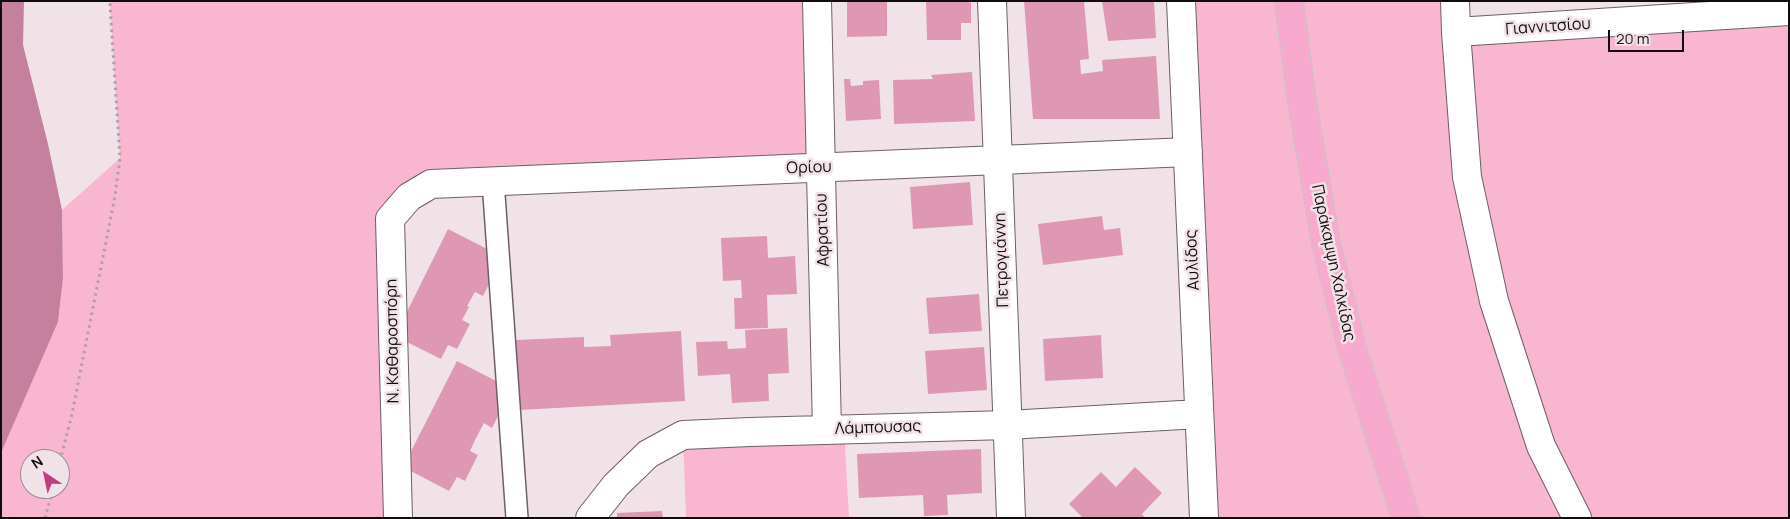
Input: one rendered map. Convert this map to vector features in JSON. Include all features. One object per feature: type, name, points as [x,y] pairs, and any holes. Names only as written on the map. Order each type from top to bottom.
[{"type":"main road","name":"Παράκαμψη Χαλκίδας","points":[[1289,1],[1302,102],[1326,243],[1352,348],[1406,518]]},
{"type":"street","name":"Αφρατίου","points":[[817,1],[827,430]]},
{"type":"street","name":"Πετρογιάννη","points":[[992,1],[1011,518]]},
{"type":"street","name":"Αυλίδος","points":[[1181,1],[1204,518]]},
{"type":"street","points":[[1455,1],[1467,177],[1494,301],[1541,446],[1558,484],[1577,518]]},
{"type":"street","name":"Γιαννιτσίου","points":[[1456,32],[1665,10],[1789,12]]},
{"type":"street","name":"Ορίου","points":[[431,184],[1188,152]]},
{"type":"street","points":[[493,181],[517,518]]},
{"type":"street","name":"Ν. Καθαροσπόρη","points":[[398,518],[390,219],[409,196],[431,184]]},
{"type":"street","name":"Λάμπουσας","points":[[590,518],[616,485],[648,454],[683,435],[1008,425],[1200,414]]},
{"type":"path","points":[[63,449],[74,405],[116,196],[120,158],[110,5],[112,1]]},
{"type":"path","points":[[45,518],[50,499]]},
{"type":"shaded area","points":[[1,1],[24,1],[23,45],[48,144],[62,210],[63,278],[58,322],[1,453]]},
{"type":"shaded area","points":[[111,1],[817,1],[820,167],[431,184],[390,219],[398,518],[1,518],[1,453],[58,322],[63,278],[62,210],[120,158]]},
{"type":"shaded area","points":[[1181,1],[1455,1],[1456,32],[1789,11],[1789,518],[1204,518]]},
{"type":"shaded area","points":[[844,429],[849,518],[686,518],[683,435]]},
{"type":"building","points":[[847,1],[887,1],[887,36],[847,37]]},
{"type":"building","points":[[926,1],[971,1],[971,23],[961,23],[961,40],[927,40]]},
{"type":"building","points":[[1024,1],[1084,1],[1089,59],[1080,60],[1081,74],[1103,71],[1102,60],[1156,56],[1160,119],[1033,119]]},
{"type":"building","points":[[1102,1],[1154,1],[1156,38],[1108,41]]},
{"type":"building","points":[[972,72],[975,121],[894,124],[893,80],[933,79],[931,75]]},
{"type":"building","points":[[844,79],[850,79],[851,86],[863,85],[863,81],[879,80],[881,119],[846,121]]},
{"type":"building","points":[[970,182],[973,225],[913,229],[910,187]]},
{"type":"building","points":[[1102,216],[1104,230],[1120,228],[1123,255],[1043,265],[1038,224]]},
{"type":"building","points":[[448,229],[495,253],[488,266],[496,270],[483,296],[475,292],[467,306],[469,307],[462,320],[470,324],[457,349],[448,345],[441,359],[395,336]]},
{"type":"building","points":[[767,236],[768,258],[795,256],[797,294],[767,295],[768,328],[735,329],[734,298],[742,298],[741,280],[723,281],[721,238]]},
{"type":"building","points":[[979,294],[982,331],[929,334],[926,298]]},
{"type":"building","points":[[787,328],[789,373],[768,374],[769,401],[732,403],[730,374],[698,376],[696,342],[727,341],[728,349],[746,348],[745,330]]},
{"type":"building","points":[[681,331],[685,401],[519,410],[516,340],[584,337],[584,347],[611,346],[610,335]]},
{"type":"building","points":[[1101,335],[1103,378],[1045,381],[1043,339]]},
{"type":"building","points":[[984,347],[987,390],[928,394],[925,351]]},
{"type":"building","points":[[457,361],[504,385],[497,398],[505,402],[492,428],[484,423],[476,438],[470,451],[478,455],[465,481],[457,477],[449,491],[403,467]]},
{"type":"building","points":[[981,449],[982,493],[947,495],[948,515],[924,516],[923,495],[859,498],[857,454]]},
{"type":"building","points":[[1135,467],[1162,493],[1142,514],[1145,518],[1083,518],[1069,504],[1101,472],[1116,487]]},
{"type":"building","points":[[662,511],[663,518],[617,518],[617,513]]}]
